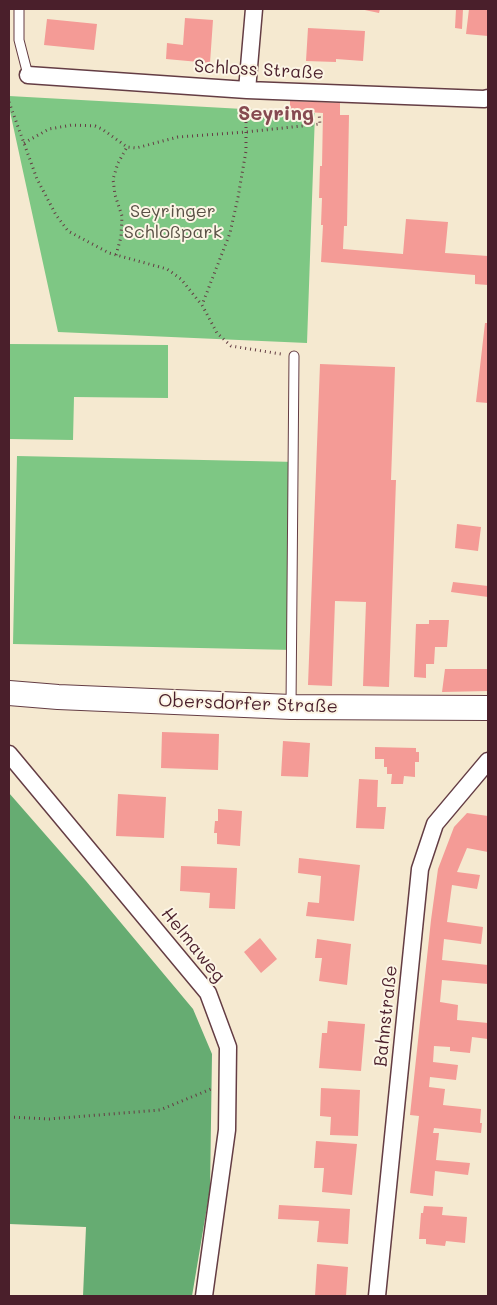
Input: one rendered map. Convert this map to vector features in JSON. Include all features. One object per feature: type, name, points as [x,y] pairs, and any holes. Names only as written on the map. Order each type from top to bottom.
[{"type":"street","points":[[247,90],[254,9]]},
{"type":"street","name":"Schloss Straße","points":[[28,75],[247,90],[488,98]]},
{"type":"street","name":"Obersdorfer Straße","points":[[9,693],[58,698],[291,706],[488,708]]},
{"type":"street","name":"Helmaweg","points":[[9,754],[208,993],[228,1047],[227,1130],[204,1296]]},
{"type":"street","name":"Bahnstraße","points":[[377,1296],[420,869],[435,824],[488,761]]},
{"type":"lane","points":[[19,9],[19,40],[28,75]]},
{"type":"lane","points":[[291,706],[294,356]]},
{"type":"path","points":[[202,305],[230,233],[238,197],[246,151],[247,90]]},
{"type":"path","points":[[9,102],[37,179],[56,215],[68,231],[102,250],[167,268],[181,279],[202,305],[217,332],[231,346],[294,356]]},
{"type":"path","points":[[24,143],[49,130],[72,126],[95,126],[127,147],[136,148],[178,137],[320,124],[319,113]]},
{"type":"path","points":[[116,255],[121,237],[122,216],[113,179],[118,163],[127,147]]},
{"type":"path","points":[[9,1117],[48,1119],[160,1110],[228,1082]]},
{"type":"green space","name":"Seyringer Schloßpark","points":[[9,96],[315,113],[307,343],[58,332],[9,107]]},
{"type":"green space","points":[[9,344],[168,345],[168,398],[74,397],[73,440],[9,439]]},
{"type":"green space","points":[[17,456],[297,462],[293,650],[13,644]]},
{"type":"green space","points":[[9,793],[86,881],[193,1009],[212,1054],[210,1189],[192,1296],[83,1296],[86,1227],[9,1224]]},
{"type":"building","points":[[360,9],[380,9],[379,13]]},
{"type":"building","points":[[456,9],[463,9],[462,29],[455,28]]},
{"type":"building","points":[[469,9],[488,10],[488,36],[466,34]]},
{"type":"building","points":[[185,18],[213,20],[210,63],[166,59],[167,43],[183,45]]},
{"type":"building","points":[[47,19],[97,24],[94,50],[44,45]]},
{"type":"building","points":[[308,28],[365,31],[363,61],[336,59],[336,62],[306,61]]},
{"type":"building","points":[[290,101],[340,103],[340,115],[349,115],[347,226],[344,226],[343,249],[403,254],[406,219],[448,222],[445,253],[488,256],[488,285],[475,284],[475,275],[321,262],[323,225],[321,225],[322,198],[319,198],[323,113],[290,111]]},
{"type":"building","points":[[485,323],[488,323],[488,403],[476,402]]},
{"type":"building","points":[[320,364],[395,367],[391,480],[396,480],[389,687],[363,686],[366,602],[335,601],[332,686],[308,685]]},
{"type":"building","points":[[457,524],[481,527],[478,551],[455,548]]},
{"type":"building","points":[[453,582],[488,586],[488,597],[451,592]]},
{"type":"building","points":[[429,620],[449,620],[447,647],[435,647],[434,664],[426,664],[426,678],[414,677],[416,624],[429,624]]},
{"type":"building","points":[[445,669],[488,669],[488,691],[442,692]]},
{"type":"building","points":[[162,732],[219,734],[218,770],[161,768]]},
{"type":"building","points":[[283,741],[310,743],[308,777],[281,776]]},
{"type":"building","points":[[375,747],[416,748],[416,752],[419,752],[419,762],[415,762],[415,777],[404,776],[403,784],[391,784],[392,774],[387,774],[387,767],[384,767],[384,759],[375,759]]},
{"type":"building","points":[[359,779],[378,780],[377,807],[386,807],[384,829],[356,828]]},
{"type":"building","points":[[118,794],[166,797],[164,838],[116,836]]},
{"type":"building","points":[[218,809],[242,811],[240,846],[217,844],[217,833],[214,833],[215,821],[218,821]]},
{"type":"building","points":[[467,813],[488,816],[488,852],[467,848],[457,872],[480,875],[477,889],[452,885],[447,922],[483,927],[481,944],[444,939],[442,960],[488,965],[488,984],[442,980],[440,1002],[458,1005],[457,1020],[488,1023],[488,1039],[472,1037],[470,1053],[450,1051],[450,1047],[434,1046],[433,1062],[458,1065],[456,1080],[430,1077],[429,1087],[445,1089],[443,1105],[481,1109],[480,1123],[482,1123],[481,1133],[434,1128],[433,1133],[439,1133],[436,1160],[470,1163],[468,1175],[435,1171],[433,1196],[410,1193],[419,1116],[410,1115],[438,869],[454,827]]},
{"type":"building","points":[[299,858],[360,865],[354,921],[306,916],[308,902],[319,903],[321,876],[298,873]]},
{"type":"building","points":[[181,866],[237,868],[235,909],[209,908],[210,893],[180,891]]},
{"type":"building","points":[[260,938],[277,959],[261,973],[244,952]]},
{"type":"building","points":[[317,939],[351,944],[347,985],[319,981],[322,958],[315,958]]},
{"type":"building","points":[[328,1021],[365,1024],[361,1071],[319,1068],[322,1033],[327,1033]]},
{"type":"building","points":[[321,1088],[360,1090],[358,1136],[330,1135],[331,1117],[320,1116]]},
{"type":"building","points":[[316,1141],[357,1144],[352,1195],[322,1192],[324,1168],[314,1168]]},
{"type":"building","points":[[279,1205],[350,1209],[348,1244],[317,1242],[319,1221],[278,1219]]},
{"type":"building","points":[[424,1206],[443,1207],[442,1215],[467,1217],[465,1243],[446,1241],[445,1246],[426,1244],[426,1239],[419,1239],[421,1213],[423,1213]]},
{"type":"building","points":[[317,1264],[348,1267],[346,1296],[315,1296]]},
{"type":"district","name":"Seyring","points":[[276,114]]}]
